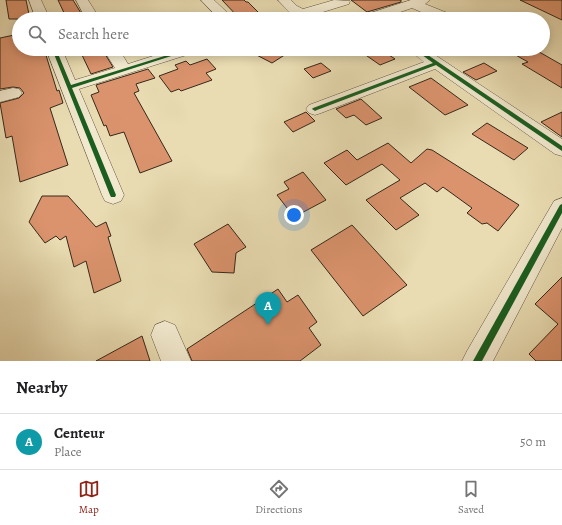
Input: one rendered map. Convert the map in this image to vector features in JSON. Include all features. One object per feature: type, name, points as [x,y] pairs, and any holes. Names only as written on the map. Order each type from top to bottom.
[{"type":"street","points":[[35,0],[40,12]]},
{"type":"street","points":[[82,0],[89,12]]},
{"type":"street","points":[[207,0],[220,12]]},
{"type":"street","points":[[284,0],[292,9],[298,12]]},
{"type":"street","points":[[308,12],[344,0],[361,12]]},
{"type":"street","points":[[388,12],[419,2],[435,12]]},
{"type":"street","points":[[57,56],[113,195]]},
{"type":"street","points":[[115,56],[124,70]]},
{"type":"street","points":[[69,87],[169,56]]},
{"type":"street","points":[[426,56],[562,149]]},
{"type":"street","points":[[315,109],[436,63]]},
{"type":"street","points":[[477,361],[562,208]]},
{"type":"street","points":[[166,335],[176,361]]},
{"type":"building","points":[[6,0],[26,0],[29,12],[12,12],[12,19],[9,19]]},
{"type":"building","points":[[58,0],[73,0],[80,12],[64,12]]},
{"type":"building","points":[[222,0],[244,0],[258,12],[233,12]]},
{"type":"building","points":[[351,0],[401,0],[401,2],[367,12]]},
{"type":"building","points":[[520,0],[562,0],[562,20],[550,14],[550,12],[545,12]]},
{"type":"building","points":[[12,35],[12,56],[46,56],[57,91],[59,90],[63,103],[50,108],[68,165],[20,182],[12,136],[6,138],[0,103],[19,98],[24,93],[20,88],[13,87],[0,89],[0,38]]},
{"type":"building","points":[[82,56],[106,56],[113,67],[91,74]]},
{"type":"building","points":[[258,56],[283,56],[272,63]]},
{"type":"building","points":[[367,56],[390,56],[395,59],[380,65]]},
{"type":"building","points":[[517,56],[546,56],[562,65],[562,88],[522,64],[528,62]]},
{"type":"building","points":[[207,59],[216,69],[206,73],[212,80],[181,91],[179,89],[171,92],[159,76],[178,69],[175,65],[186,61],[190,65]]},
{"type":"building","points":[[321,63],[331,71],[313,78],[304,69]]},
{"type":"building","points":[[484,63],[497,71],[476,80],[463,72]]},
{"type":"building","points":[[148,69],[155,78],[136,84],[139,91],[134,93],[172,161],[140,173],[124,132],[110,136],[106,125],[104,126],[91,95],[99,92],[96,85]]},
{"type":"building","points":[[431,78],[468,105],[445,115],[409,87]]},
{"type":"building","points":[[361,99],[382,118],[366,125],[354,115],[346,118],[336,109]]},
{"type":"building","points":[[306,112],[315,121],[293,132],[284,122]]},
{"type":"building","points":[[562,112],[562,137],[541,122]]},
{"type":"building","points":[[487,123],[528,148],[514,160],[472,134]]},
{"type":"building","points":[[388,143],[411,163],[427,149],[432,150],[519,205],[498,231],[487,223],[482,224],[467,213],[472,208],[443,187],[437,192],[425,183],[400,198],[419,215],[396,230],[366,200],[400,180],[382,164],[346,185],[324,163],[347,150],[357,160]]},
{"type":"building","points":[[303,172],[326,200],[294,217],[277,195],[289,189],[284,182]]},
{"type":"building","points":[[42,196],[68,196],[96,227],[106,222],[111,236],[108,237],[121,281],[94,293],[86,261],[74,267],[66,236],[60,240],[56,236],[45,243],[29,222]]},
{"type":"building","points":[[228,224],[246,247],[236,253],[234,273],[212,272],[194,244]]},
{"type":"building","points":[[352,225],[407,285],[363,316],[311,250]]},
{"type":"building","points":[[562,277],[562,361],[536,361],[529,354],[558,324],[535,304]]},
{"type":"building","points":[[278,289],[287,302],[298,295],[317,322],[309,328],[321,345],[300,361],[192,361],[187,349]]},
{"type":"building","points":[[142,336],[150,361],[96,361]]},
{"type":"cycle path","points":[[57,56],[113,195]]},
{"type":"cycle path","points":[[69,87],[169,56]]},
{"type":"cycle path","points":[[426,56],[562,149]]},
{"type":"cycle path","points":[[315,109],[436,63]]},
{"type":"cycle path","points":[[477,361],[562,207]]},
{"type":"place","name":"Centeur","points":[[268,325]]}]
